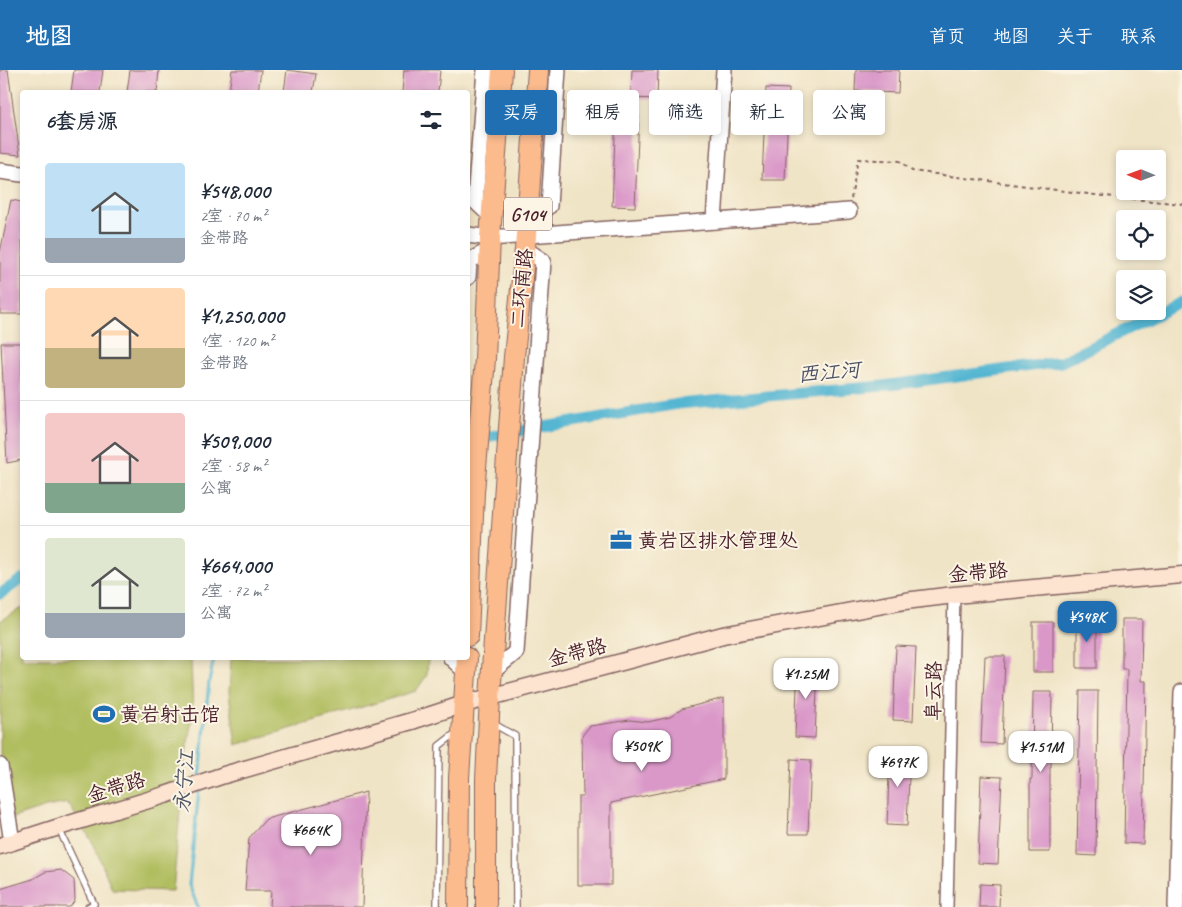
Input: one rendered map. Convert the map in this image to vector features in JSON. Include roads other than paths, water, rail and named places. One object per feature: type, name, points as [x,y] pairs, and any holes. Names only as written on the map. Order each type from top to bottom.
[{"type":"highway","name":"二环南路","points":[[470,588],[474,492],[485,359],[490,244],[502,70]]},
{"type":"highway","name":"二环南路","points":[[486,907],[486,779],[490,697],[514,357],[526,235],[538,70]]},
{"type":"highway","points":[[458,907],[459,778],[466,664]]},
{"type":"main road","name":"金带路","points":[[6,844],[464,704],[723,635],[905,601],[954,595],[1182,576]]},
{"type":"street","points":[[485,70],[475,201],[492,217]]},
{"type":"street","points":[[526,235],[549,206],[558,70]]},
{"type":"street","points":[[714,221],[724,70]]},
{"type":"street","points":[[0,171],[20,174]]},
{"type":"street","points":[[470,260],[490,244],[526,235],[849,211]]},
{"type":"street","points":[[492,672],[516,652],[544,261],[526,235]]},
{"type":"street","points":[[470,236],[490,244]]},
{"type":"street","name":"阜云路","points":[[947,907],[954,595]]},
{"type":"street","points":[[1176,907],[1182,692]]},
{"type":"street","points":[[0,766],[6,844]]},
{"type":"lane","points":[[489,721],[515,736],[516,907]]},
{"type":"lane","points":[[437,907],[439,746],[462,728]]},
{"type":"lane","points":[[59,827],[94,904],[88,907]]},
{"type":"waterway","name":"西江河","points":[[470,440],[678,404],[882,386],[1061,362],[1182,302]]},
{"type":"waterway","name":"西江河","points":[[0,594],[20,580]]},
{"type":"waterway","name":"永宁江","points":[[200,778],[209,682],[214,660]]},
{"type":"waterway","name":"永宁江","points":[[198,907],[189,885],[199,790]]},
{"type":"place","name":"黄岩区排水管理处","points":[[621,540]]},
{"type":"place","name":"黄岩射击馆","points":[[104,714]]}]
